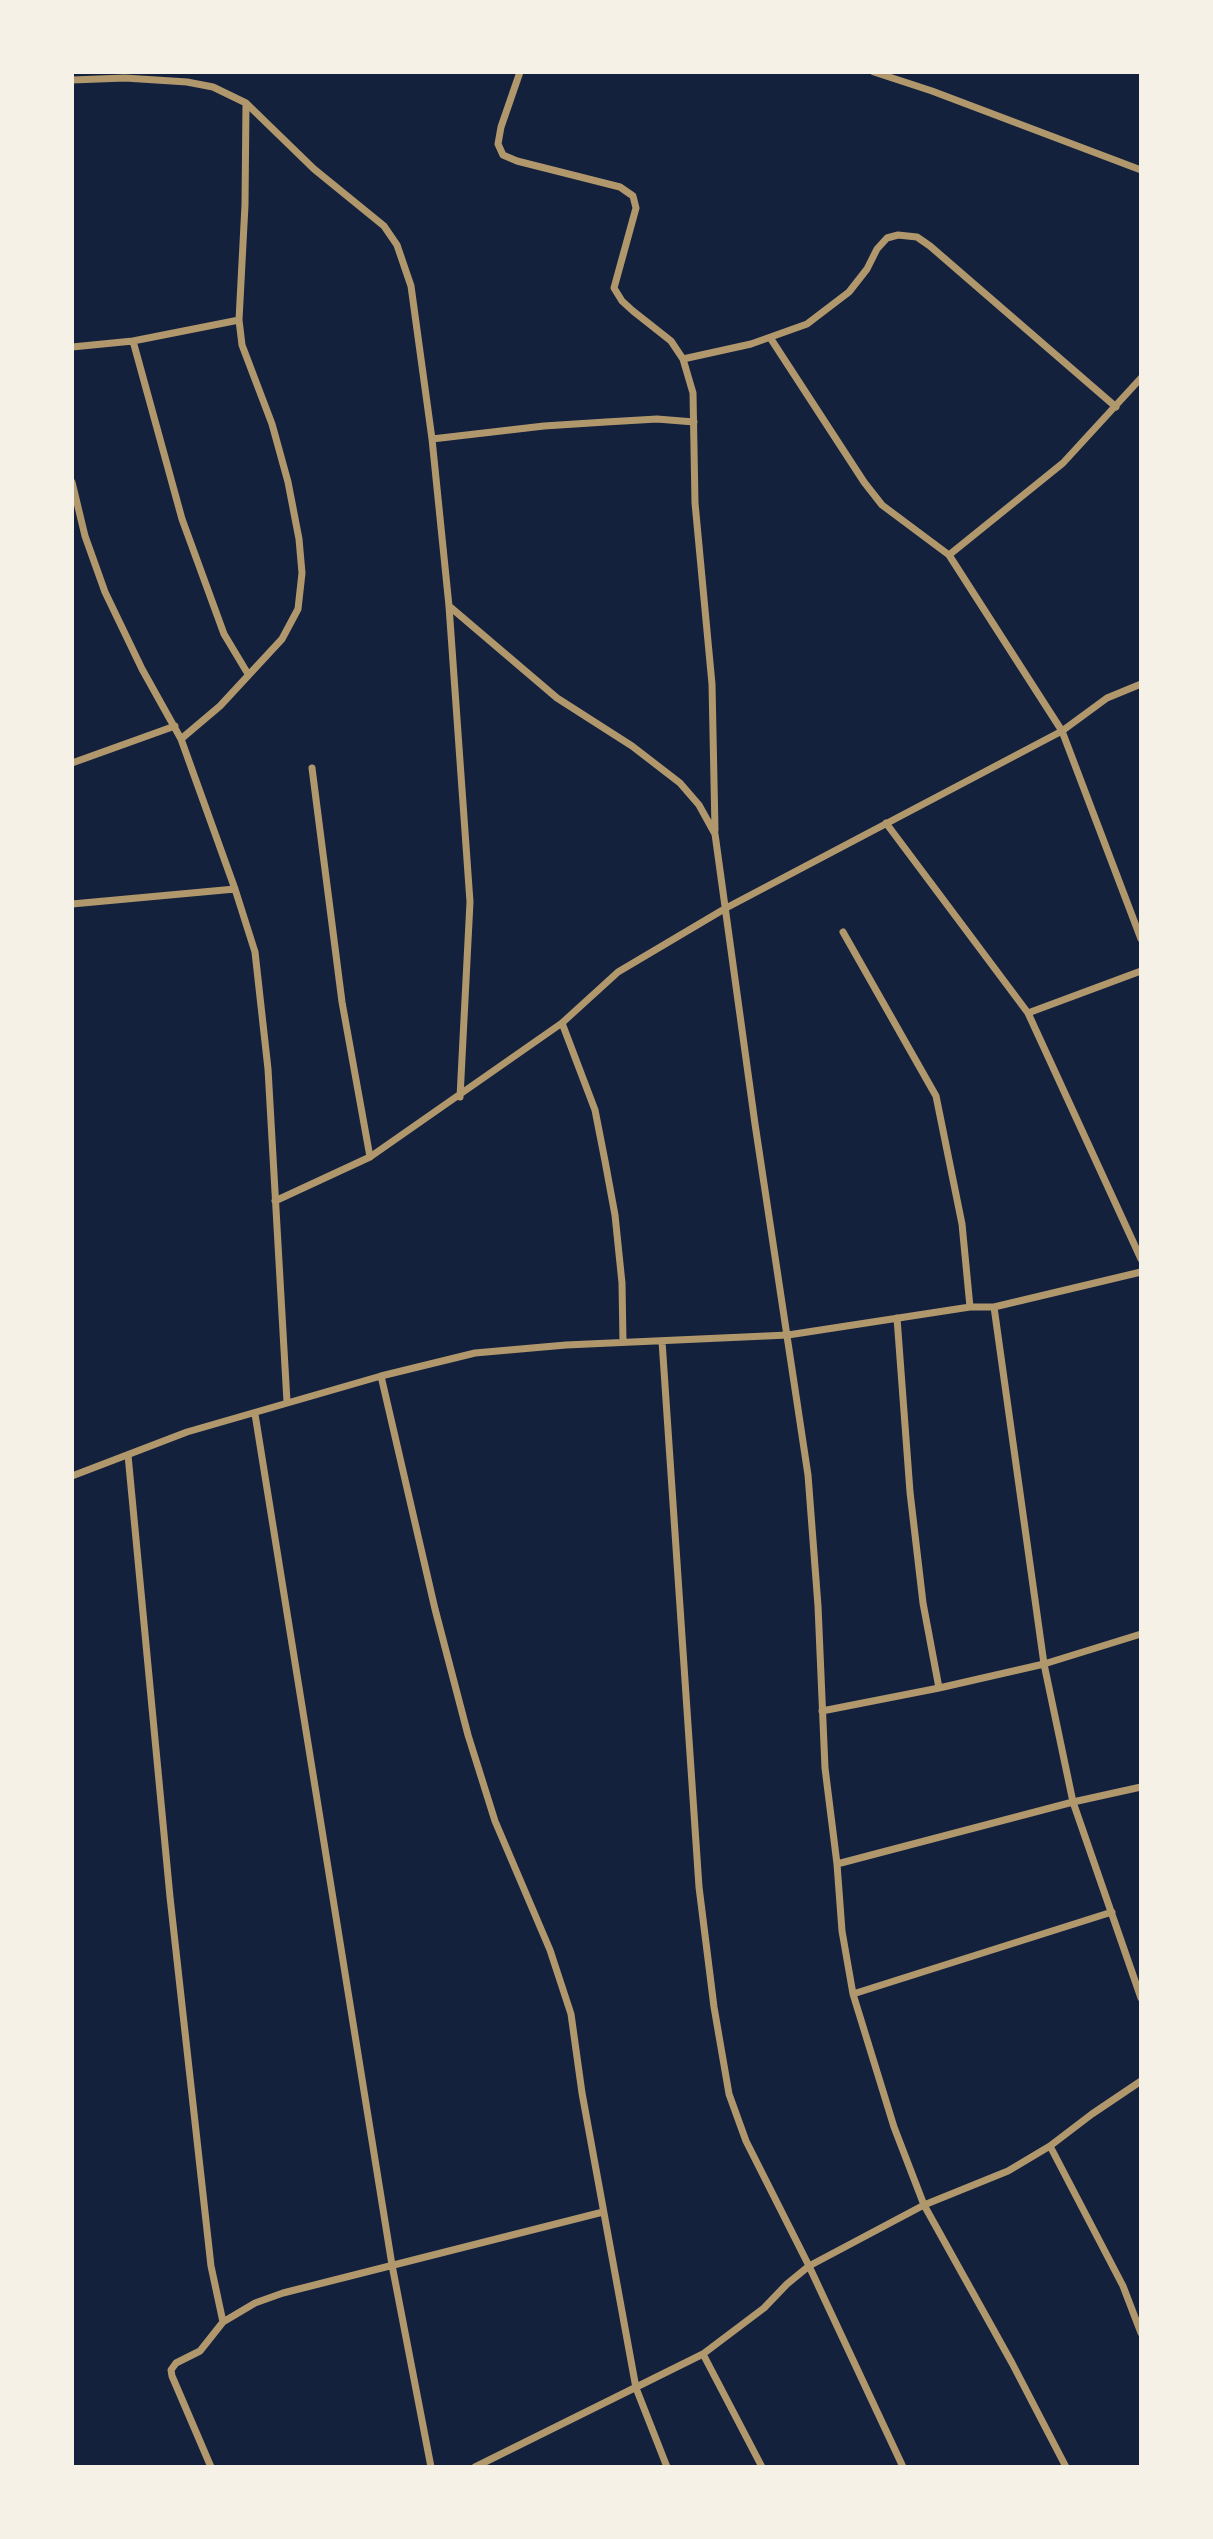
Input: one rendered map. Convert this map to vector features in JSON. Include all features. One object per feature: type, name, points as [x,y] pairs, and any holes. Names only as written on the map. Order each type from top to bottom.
[{"type":"street","points":[[520,72],[501,127],[498,144],[503,155],[620,187],[633,195],[636,208],[614,288],[632,311],[671,341],[683,359],[693,393],[695,503],[712,684],[715,834],[808,1475],[825,1768],[842,1931],[853,1994],[894,2127],[924,2205],[1066,2467]]},
{"type":"street","points":[[874,72],[932,90],[1141,170]]},
{"type":"street","points":[[72,79],[125,78],[187,82],[213,87],[246,103],[314,169],[384,226],[397,245],[411,286],[432,439],[449,606],[470,902],[460,1097]]},
{"type":"street","points":[[181,739],[220,706],[282,639],[298,609],[302,573],[299,539],[288,482],[272,424],[242,345],[239,320],[246,205],[246,103]]},
{"type":"street","points":[[683,359],[771,338],[807,324],[839,300],[867,269],[877,249],[887,238],[898,235],[916,237],[940,254],[1116,407]]},
{"type":"street","points":[[72,347],[133,341],[239,320]]},
{"type":"street","points":[[771,338],[882,505],[949,555],[1062,731],[1141,939]]},
{"type":"street","points":[[133,341],[182,519],[224,634],[248,674]]},
{"type":"street","points":[[949,555],[1063,463],[1141,377]]},
{"type":"street","points":[[432,439],[544,426],[657,419],[694,422]]},
{"type":"street","points":[[72,482],[85,536],[105,592],[142,669],[181,739],[235,888],[255,952],[268,1069],[287,1402]]},
{"type":"street","points":[[449,606],[557,698],[632,746],[680,783],[699,805],[715,834]]},
{"type":"street","points":[[275,1201],[370,1157],[460,1097],[562,1023],[618,972],[726,908],[1062,731],[1107,698],[1141,684]]},
{"type":"street","points":[[72,763],[175,726]]},
{"type":"street","points":[[312,768],[342,1002],[370,1157]]},
{"type":"street","points":[[887,823],[1028,1013],[1141,1259]]},
{"type":"street","points":[[72,904],[235,888]]},
{"type":"street","points":[[843,932],[936,1096],[962,1224],[970,1307]]},
{"type":"street","points":[[1028,1013],[1141,971]]},
{"type":"street","points":[[562,1023],[595,1110],[605,1161],[615,1215],[622,1283],[623,1342]]},
{"type":"street","points":[[72,1476],[187,1432],[381,1376],[475,1353],[623,1342],[788,1335],[970,1307],[995,1307],[1141,1272]]},
{"type":"street","points":[[995,1307],[1044,1664],[1073,1802],[1141,1998]]},
{"type":"street","points":[[897,1318],[911,1506],[923,1603],[939,1688]]},
{"type":"street","points":[[663,1341],[699,1887],[714,2007],[729,2094],[746,2141],[809,2266],[903,2467]]},
{"type":"street","points":[[381,1376],[435,1609],[468,1735],[495,1821],[550,1950],[571,2014],[603,2212],[636,2388],[667,2467]]},
{"type":"street","points":[[255,1414],[392,2266],[431,2467]]},
{"type":"street","points":[[128,1455],[172,1911],[211,2266],[223,2322]]},
{"type":"street","points":[[822,1711],[1044,1664],[1141,1634]]},
{"type":"street","points":[[837,1864],[1073,1802],[1141,1787]]},
{"type":"street","points":[[853,1994],[1112,1912]]},
{"type":"street","points":[[475,2467],[703,2354],[764,2308],[809,2266],[924,2205],[1009,2171],[1050,2146],[1141,2081]]},
{"type":"street","points":[[1050,2146],[1124,2286],[1141,2333]]},
{"type":"street","points":[[211,2467],[171,2370],[176,2363],[200,2351],[223,2322],[255,2303],[283,2293],[603,2212]]},
{"type":"street","points":[[703,2354],[762,2467]]}]
